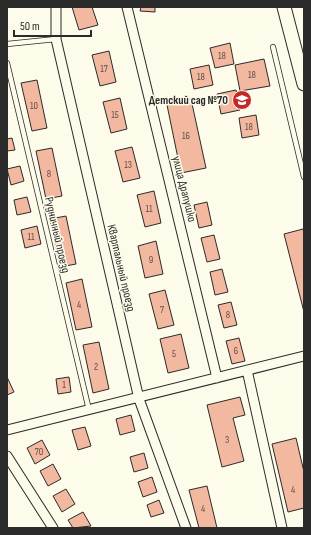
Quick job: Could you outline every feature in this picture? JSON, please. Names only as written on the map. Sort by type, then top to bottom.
[{"type":"street","name":"Квартальный проезд","points":[[56,7],[56,39],[139,399],[186,528]]},
{"type":"street","name":"улица Драпушко","points":[[127,7],[217,378]]},
{"type":"street","points":[[284,7],[304,84]]},
{"type":"street","points":[[7,430],[139,399],[304,356]]},
{"type":"street","points":[[247,370],[282,528]]},
{"type":"street","points":[[7,456],[53,528]]},
{"type":"lane","points":[[7,44],[56,39]]},
{"type":"lane","points":[[273,47],[304,177]]},
{"type":"lane","name":"Рудничный проезд","points":[[7,63],[89,411]]},
{"type":"building","points":[[72,7],[92,7],[98,25],[79,30]]},
{"type":"building","points":[[141,7],[155,7],[155,12],[140,11]]},
{"type":"building","points":[[230,43],[234,64],[215,68],[210,48]]},
{"type":"building","points":[[109,51],[116,82],[100,86],[92,55]]},
{"type":"building","points":[[264,59],[270,86],[240,91],[235,65]]},
{"type":"building","points":[[209,65],[213,85],[194,89],[190,69]]},
{"type":"building","points":[[37,80],[47,128],[32,131],[21,83]]},
{"type":"building","points":[[236,90],[240,110],[221,114],[217,94]]},
{"type":"building","points":[[120,98],[127,129],[111,133],[103,102]]},
{"type":"building","points":[[191,99],[206,168],[181,173],[167,105]]},
{"type":"building","points":[[256,115],[259,135],[242,138],[239,118]]},
{"type":"building","points":[[12,138],[15,150],[7,151],[7,139]]},
{"type":"building","points":[[132,147],[140,178],[123,182],[115,151]]},
{"type":"building","points":[[52,148],[62,196],[46,199],[36,151]]},
{"type":"building","points":[[20,166],[24,181],[11,185],[7,169]]},
{"type":"building","points":[[154,191],[161,223],[145,227],[137,195]]},
{"type":"building","points":[[27,197],[31,212],[17,215],[14,200]]},
{"type":"building","points":[[207,202],[212,225],[199,228],[194,205]]},
{"type":"building","points":[[66,216],[76,264],[60,267],[50,219]]},
{"type":"building","points":[[37,226],[41,244],[25,248],[21,230]]},
{"type":"building","points":[[303,229],[304,233],[304,312],[284,234]]},
{"type":"building","points":[[214,235],[220,259],[207,262],[201,238]]},
{"type":"building","points":[[156,241],[163,274],[145,278],[138,246]]},
{"type":"building","points":[[222,269],[228,292],[215,295],[210,272]]},
{"type":"building","points":[[82,279],[92,327],[76,330],[66,283]]},
{"type":"building","points":[[165,290],[174,325],[158,329],[149,294]]},
{"type":"building","points":[[231,302],[237,325],[224,328],[218,305]]},
{"type":"building","points":[[181,334],[189,368],[168,373],[160,339]]},
{"type":"building","points":[[239,338],[245,361],[232,364],[226,341]]},
{"type":"building","points":[[99,342],[109,389],[93,393],[83,345]]},
{"type":"building","points":[[7,377],[14,392],[7,395]]},
{"type":"building","points":[[69,377],[71,392],[58,394],[56,379]]},
{"type":"building","points":[[240,397],[245,415],[233,418],[244,461],[222,467],[207,405]]},
{"type":"building","points":[[131,415],[135,431],[120,435],[116,419]]},
{"type":"building","points":[[85,427],[91,446],[78,450],[72,430]]},
{"type":"building","points":[[296,438],[304,472],[304,508],[288,512],[272,444]]},
{"type":"building","points":[[42,440],[50,455],[35,464],[27,448]]},
{"type":"building","points":[[144,453],[148,468],[134,472],[130,457]]},
{"type":"building","points":[[53,464],[61,479],[48,486],[40,471]]},
{"type":"building","points":[[152,477],[157,492],[143,497],[138,482]]},
{"type":"building","points":[[207,486],[217,528],[199,528],[189,490]]},
{"type":"building","points":[[66,489],[75,504],[62,512],[53,496]]},
{"type":"building","points":[[159,500],[164,513],[151,517],[147,505]]},
{"type":"building","points":[[83,512],[91,526],[73,528],[68,520]]},
{"type":"place","name":"Детский сад №70","points":[[242,100]]}]
